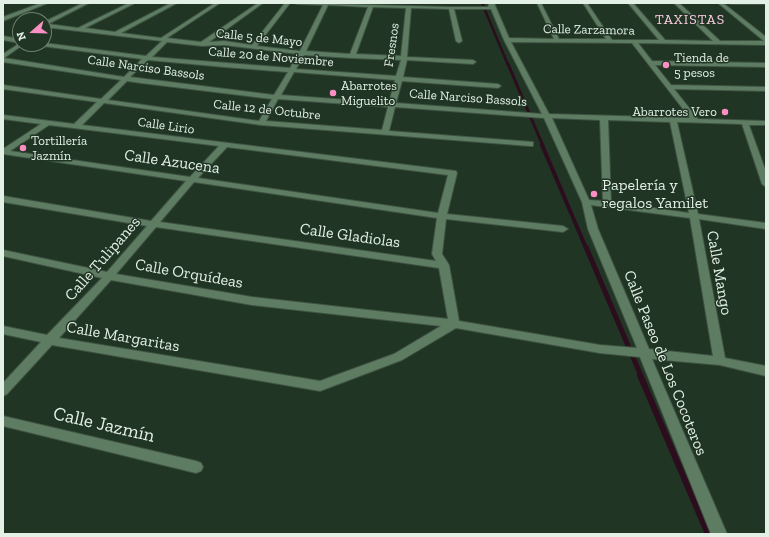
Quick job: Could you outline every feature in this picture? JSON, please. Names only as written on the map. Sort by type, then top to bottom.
[{"type":"street","points":[[4,19],[46,3]]},
{"type":"street","points":[[52,22],[87,3]]},
{"type":"street","points":[[79,29],[133,3]]},
{"type":"street","points":[[116,34],[174,3]]},
{"type":"street","points":[[76,126],[166,40],[164,38],[168,34],[218,3]]},
{"type":"street","points":[[202,44],[261,3]]},
{"type":"street","points":[[253,47],[288,3]]},
{"type":"street","points":[[297,3],[451,8],[471,5],[480,8],[495,3]]},
{"type":"street","points":[[539,3],[556,40]]},
{"type":"street","points":[[585,3],[610,41]]},
{"type":"street","points":[[630,3],[664,42]]},
{"type":"street","points":[[676,3],[718,42]]},
{"type":"street","points":[[720,3],[766,42]]},
{"type":"street","points":[[731,3],[766,3]]},
{"type":"street","points":[[262,122],[302,54],[326,5]]},
{"type":"street","points":[[352,56],[371,5]]},
{"type":"street","points":[[491,5],[542,116],[586,202],[766,226]]},
{"type":"street","name":"Fresnos","points":[[386,133],[404,59],[409,7]]},
{"type":"street","points":[[451,8],[460,41]]},
{"type":"street","name":"Calle 5 de Mayo","points":[[52,27],[202,44],[224,44],[253,47],[302,54],[473,62]]},
{"type":"street","name":"Calle Zarzamora","points":[[507,40],[766,42]]},
{"type":"street","points":[[634,42],[696,121]]},
{"type":"street","name":"Calle 20 de Noviembre","points":[[52,45],[146,58],[292,72],[498,86]]},
{"type":"street","points":[[3,58],[12,51]]},
{"type":"street","name":"Calle Narciso Bassols","points":[[3,58],[126,79],[276,97],[542,116],[766,123]]},
{"type":"street","points":[[650,63],[766,65]]},
{"type":"street","name":"Calle 12 de Octubre","points":[[3,87],[101,102],[262,122],[530,144]]},
{"type":"street","points":[[669,87],[766,89]]},
{"type":"street","name":"Calle Lirio","points":[[3,117],[453,174],[442,216]]},
{"type":"street","points":[[604,119],[606,204]]},
{"type":"street","name":"Calle Mango","points":[[673,120],[694,216],[720,361]]},
{"type":"street","points":[[744,122],[766,184]]},
{"type":"street","points":[[3,152],[47,123]]},
{"type":"street","name":"Calle Tulipanes","points":[[3,390],[109,276],[191,180],[224,146]]},
{"type":"street","name":"Calle Azucena","points":[[3,152],[442,216],[562,229]]},
{"type":"street","name":"Calle Gladiolas","points":[[3,199],[153,224],[444,266]]},
{"type":"street","name":"Calle Paseo de Los Cocoteros","points":[[586,202],[593,229],[719,534]]},
{"type":"street","points":[[442,216],[437,254],[444,266],[454,324],[623,352],[720,361],[766,370]]},
{"type":"street","name":"Calle Orquídeas","points":[[3,253],[109,276],[252,301],[454,324]]},
{"type":"street","name":"Calle Margaritas","points":[[3,330],[49,340],[320,386],[398,357],[454,324]]},
{"type":"street","name":"Calle Jazmín","points":[[3,421],[196,466]]},
{"type":"waterway","points":[[482,3],[508,65]]},
{"type":"waterway","points":[[508,64],[543,146]]},
{"type":"waterway","points":[[542,145],[586,248]]},
{"type":"waterway","points":[[586,247],[641,376]]},
{"type":"waterway","points":[[640,375],[708,534]]},
{"type":"place","name":"Tienda de 5 pesos","points":[[666,65]]},
{"type":"place","name":"Abarrotes Miguelito","points":[[333,93]]},
{"type":"place","name":"Abarrotes Vero","points":[[725,112]]},
{"type":"place","name":"Tortillería Jazmín","points":[[23,148]]},
{"type":"place","name":"Papelería y regalos Yamilet","points":[[594,194]]},
{"type":"district","name":"TAXISTAS","points":[[690,20]]}]
